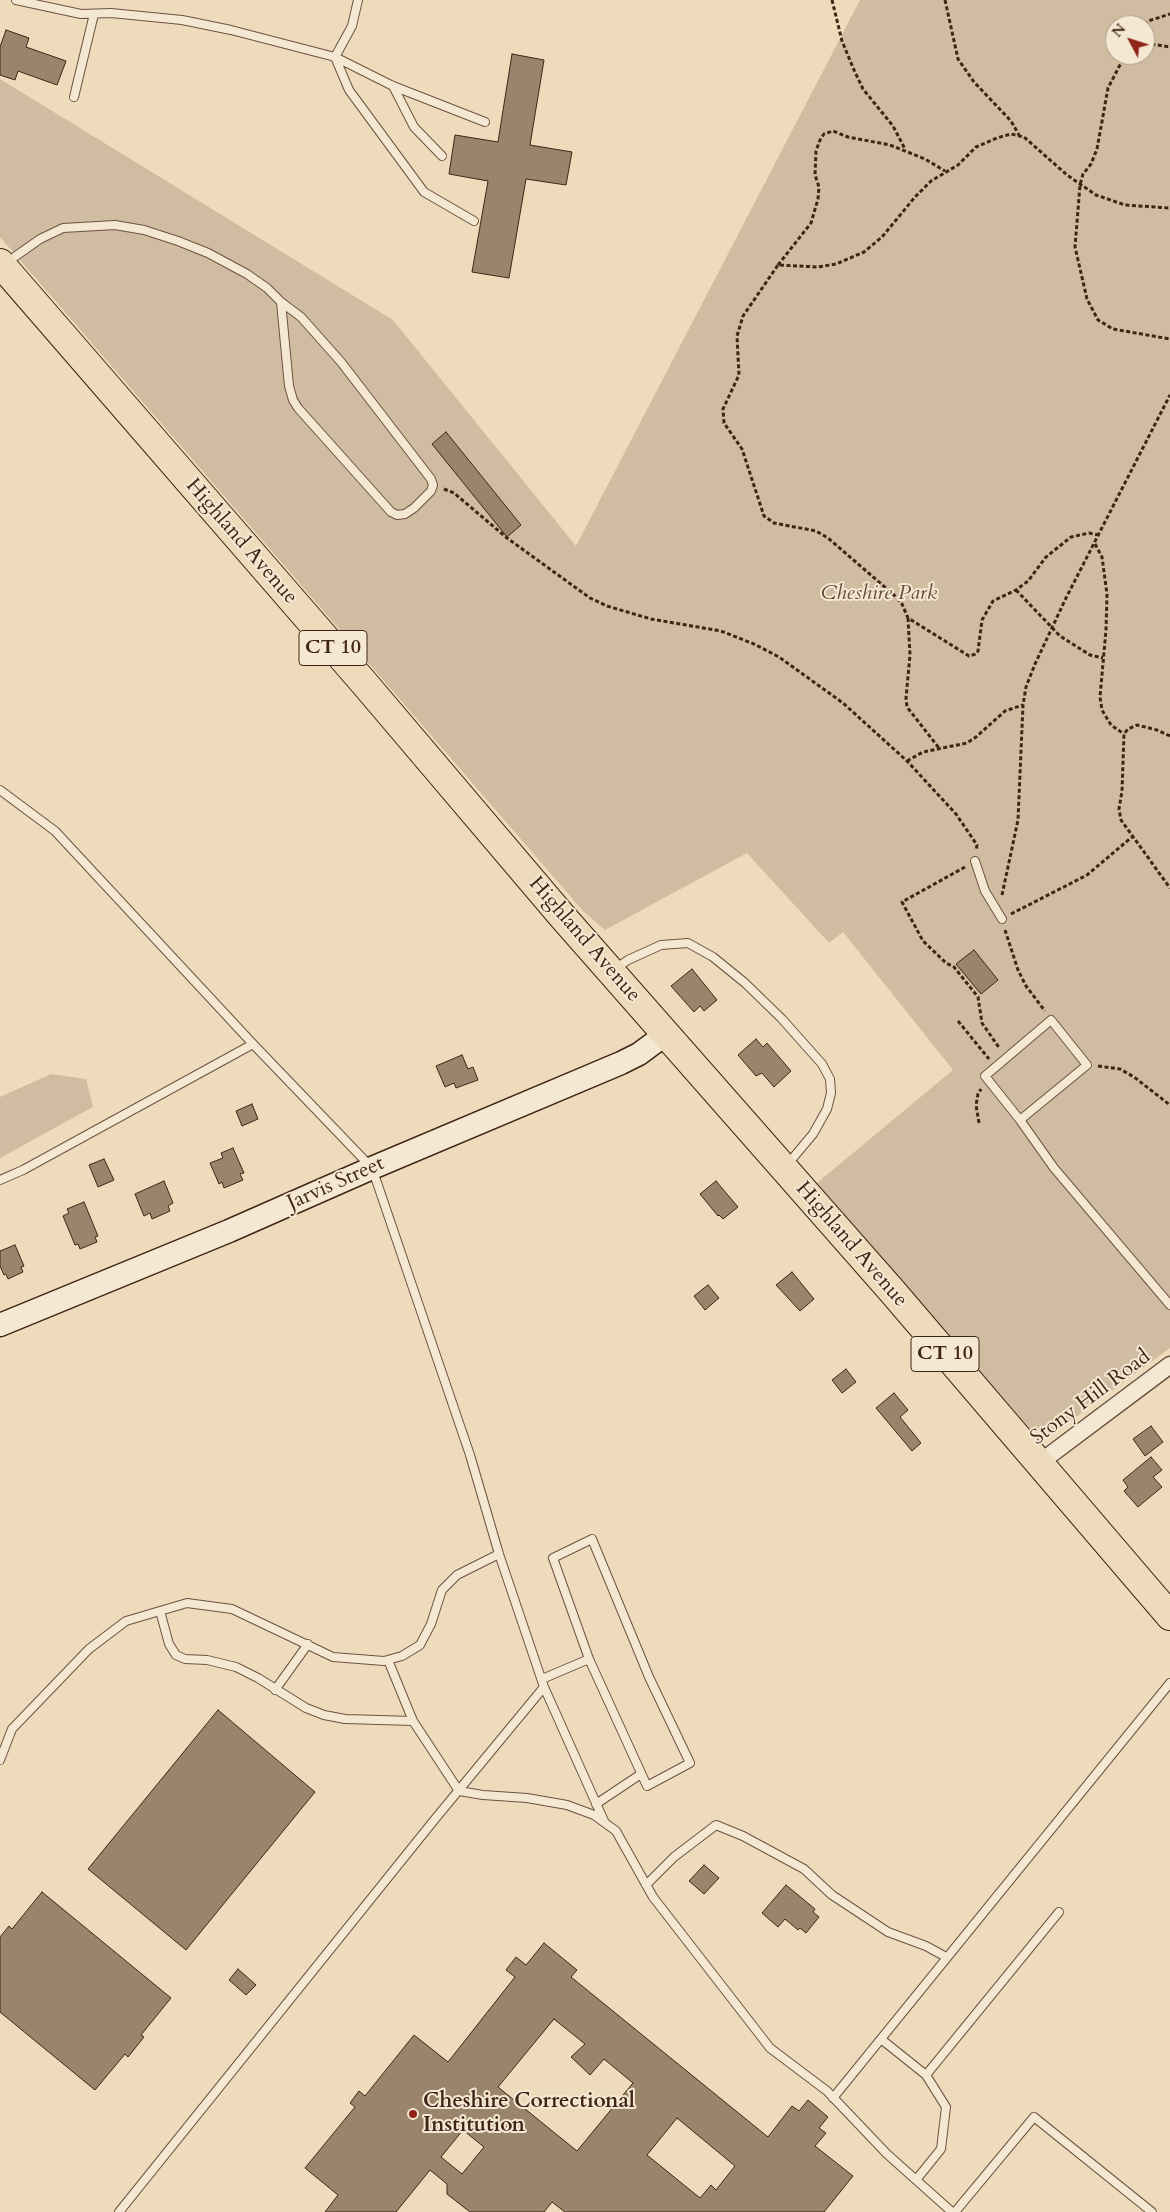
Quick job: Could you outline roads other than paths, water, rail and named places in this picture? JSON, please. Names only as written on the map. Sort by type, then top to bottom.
[{"type":"highway","name":"Highland Avenue","points":[[1,264],[611,972],[784,1168],[1170,1616]]},
{"type":"street","name":"Jarvis Street","points":[[0,1325],[229,1231],[372,1168],[621,1063],[639,1054],[666,1034]]},
{"type":"street","name":"Stony Hill Road","points":[[1038,1464],[1170,1365]]},
{"type":"lane","points":[[16,0],[81,14],[111,13],[182,20],[231,30],[335,57],[393,86],[485,122]]},
{"type":"lane","points":[[335,57],[352,26],[358,0]]},
{"type":"lane","points":[[74,97],[94,14]]},
{"type":"lane","points":[[335,57],[350,90],[424,192],[474,221]]},
{"type":"lane","points":[[393,86],[414,127],[442,156]]},
{"type":"lane","points":[[1,264],[40,239],[63,228],[115,225],[144,230],[208,253],[247,274],[267,288],[281,302],[301,317],[341,362],[431,479],[433,486],[422,501],[405,514],[397,515],[391,512],[298,408],[293,400],[289,386],[281,302]]},
{"type":"lane","points":[[0,790],[55,831],[253,1044],[372,1168],[470,1455],[499,1554],[544,1687],[604,1823]]},
{"type":"lane","points":[[975,861],[988,898],[1002,919]]},
{"type":"lane","points":[[611,972],[628,960],[661,944],[688,943],[713,957],[745,983],[782,1018],[822,1064],[830,1078],[831,1093],[827,1109],[813,1134],[784,1168]]},
{"type":"lane","points":[[1020,1120],[1087,1065],[1051,1020],[985,1076],[1020,1120],[1054,1168],[1170,1305]]},
{"type":"lane","points":[[0,1180],[23,1170],[253,1044]]},
{"type":"lane","points":[[592,1540],[648,1677],[690,1763],[647,1786],[589,1660],[553,1558],[592,1540]]},
{"type":"lane","points":[[0,1760],[12,1729],[89,1649],[126,1621],[187,1603],[232,1609],[333,1657],[388,1660],[402,1656],[420,1645],[431,1624],[442,1590],[457,1574],[499,1554]]},
{"type":"lane","points":[[160,1611],[169,1644],[176,1655],[185,1659],[207,1660],[236,1667],[258,1678],[306,1708],[324,1715],[346,1719],[413,1721]]},
{"type":"lane","points":[[275,1690],[308,1644]]},
{"type":"lane","points":[[388,1660],[413,1721],[459,1791],[483,1795],[527,1798],[567,1805],[594,1815],[616,1831],[653,1897],[770,2048],[834,2098],[887,2154],[954,2212],[1034,2117],[1152,2212]]},
{"type":"lane","points":[[542,1679],[589,1660]]},
{"type":"lane","points":[[834,2098],[946,1957],[1170,1683]]},
{"type":"lane","points":[[119,2212],[544,1687]]},
{"type":"lane","points":[[596,1804],[641,1774]]},
{"type":"lane","points":[[646,1885],[674,1858],[716,1825],[743,1836],[804,1869],[832,1895],[888,1932],[926,1946],[946,1957]]},
{"type":"lane","points":[[926,2075],[1059,1912]]},
{"type":"lane","points":[[880,2039],[926,2075],[946,2108],[941,2149],[916,2180]]},
{"type":"place","name":"Cheshire Correctional Institution","points":[[413,2114]]},
{"type":"park label","name":"Cheshire Park","points":[[879,594]]}]
